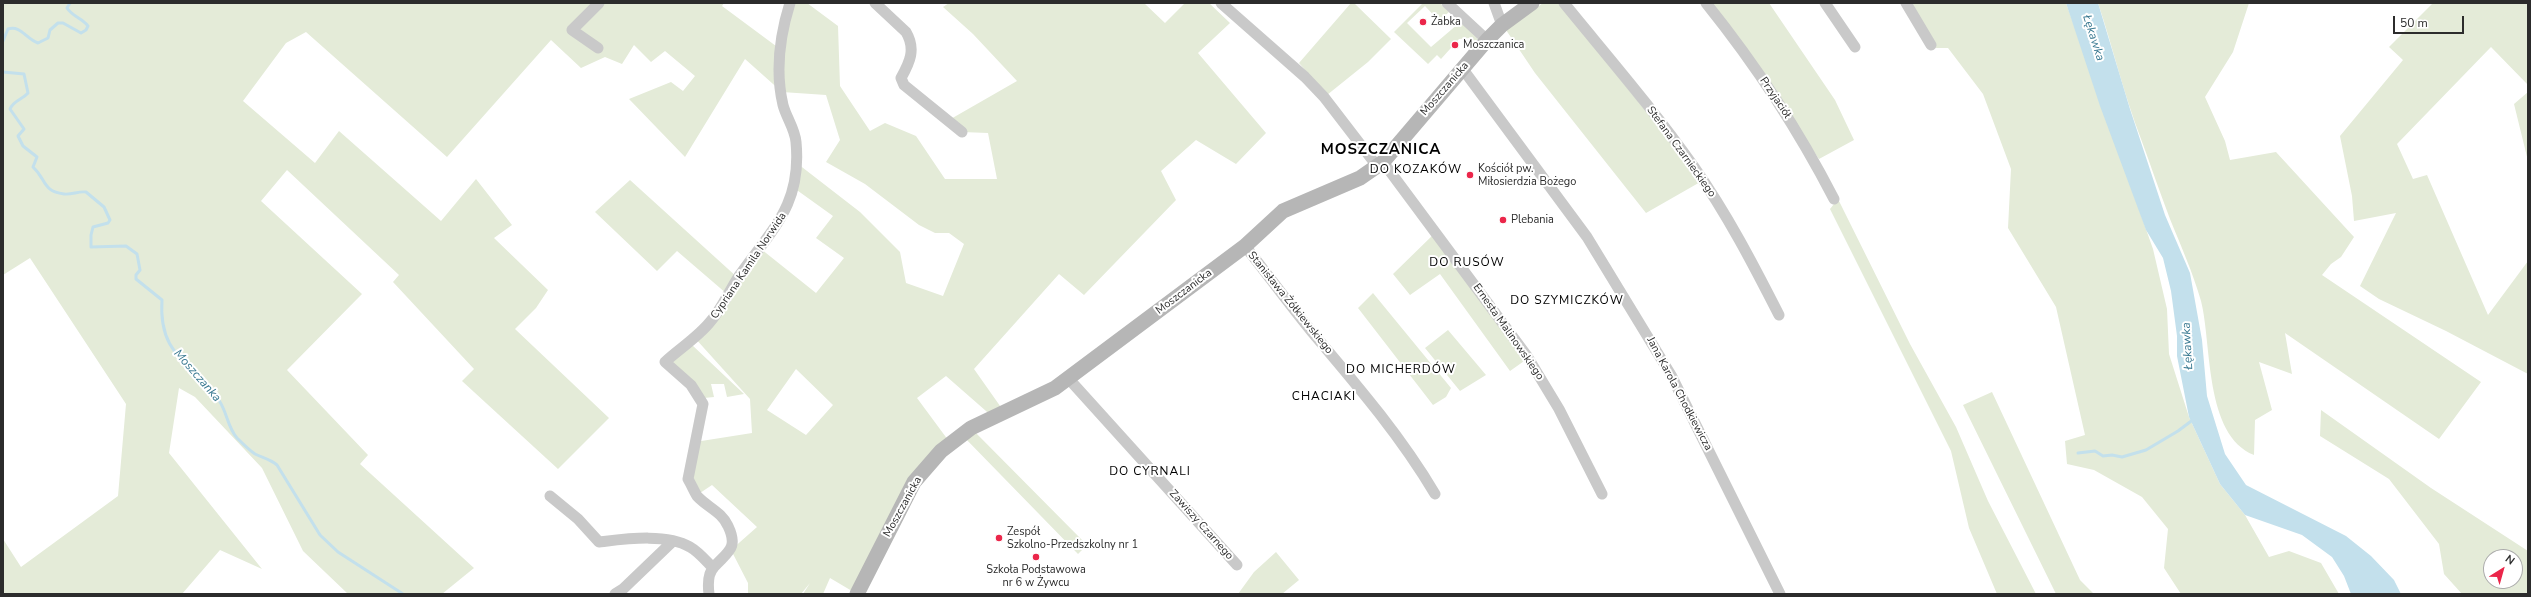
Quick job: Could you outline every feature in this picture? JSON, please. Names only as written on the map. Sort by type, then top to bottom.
[{"type":"street","points":[[598,48],[572,30],[599,3]]},
{"type":"street","name":"Cypriana Kamila Norwida","points":[[713,568],[727,556],[733,537],[728,524],[718,512],[697,495],[688,479],[703,404],[699,394],[691,385],[665,362],[711,322],[727,294],[788,208],[798,164],[796,139],[783,104],[780,70],[781,32],[790,3]]},
{"type":"street","points":[[875,3],[906,32],[910,38],[912,52],[901,78],[904,85],[962,132]]},
{"type":"street","name":"Ernesta Malinowskiego","points":[[1221,3],[1305,77],[1324,97],[1380,164],[1527,356],[1566,423],[1602,494]]},
{"type":"street","points":[[1447,3],[1487,40]]},
{"type":"street","points":[[1494,3],[1502,25]]},
{"type":"street","name":"Moszczanicka","points":[[857,594],[914,482],[941,451],[971,428],[1055,388],[1245,246],[1283,211],[1360,178],[1380,164],[1487,40],[1502,25],[1532,3]]},
{"type":"street","name":"Stefana Czarnieckiego","points":[[1564,3],[1642,98],[1695,168],[1754,262],[1779,315]]},
{"type":"street","name":"Przyjaciół","points":[[1706,3],[1782,107],[1809,151],[1834,199]]},
{"type":"street","points":[[1825,3],[1855,47]]},
{"type":"street","points":[[1906,3],[1931,45]]},
{"type":"street","name":"Jana Karola Chodkiewicza","points":[[1462,68],[1587,237],[1652,344],[1674,382],[1780,594]]},
{"type":"street","name":"Stanisława Żółkiewskiego","points":[[1245,246],[1312,332],[1356,383],[1418,465],[1435,494]]},
{"type":"street","name":"Zawiszy Czarnego","points":[[1068,378],[1237,565]]},
{"type":"street","points":[[550,496],[578,519],[599,542],[642,538],[689,546],[713,568],[708,585],[709,594]]},
{"type":"street","points":[[615,594],[623,589],[672,542]]},
{"type":"green space","points":[[3,3],[724,3],[722,6],[780,49],[790,3],[807,3],[838,26],[840,86],[870,131],[885,123],[916,136],[945,179],[997,179],[988,133],[962,132],[949,120],[1017,81],[973,34],[943,7],[949,3],[1144,3],[1165,23],[1185,3],[1209,3],[1230,23],[1198,53],[1266,133],[1236,164],[1196,140],[1161,171],[1176,200],[1084,295],[1059,274],[974,369],[1005,413],[994,418],[946,376],[917,398],[951,444],[914,482],[857,594],[830,578],[823,594],[803,594],[810,583],[801,594],[748,594],[748,583],[731,550],[757,527],[712,485],[697,495],[688,479],[695,442],[752,433],[750,399],[694,337],[727,294],[677,251],[657,271],[595,212],[630,180],[738,278],[761,249],[816,293],[844,258],[816,238],[833,216],[794,188],[798,164],[860,212],[900,252],[906,283],[943,296],[964,244],[949,233],[935,233],[919,225],[865,184],[826,162],[840,140],[826,95],[782,92],[745,59],[685,157],[629,99],[671,82],[683,91],[695,76],[665,51],[651,62],[634,45],[622,64],[605,57],[581,68],[551,40],[447,157],[306,32],[286,43],[243,101],[315,163],[339,131],[441,221],[476,179],[512,225],[494,238],[548,290],[536,308],[515,329],[609,418],[558,469],[462,381],[474,369],[393,282],[399,275],[287,170],[261,201],[362,294],[287,370],[368,455],[360,464],[474,568],[442,594],[348,594],[303,551],[262,468],[195,397],[179,388],[169,453],[262,569],[220,550],[182,594],[3,594],[3,539],[21,567],[118,496],[126,404],[30,258],[3,275]],"holes":[[[796,369],[833,405],[806,435],[767,410]]]},
{"type":"green space","points":[[1351,3],[1354,3],[1391,39],[1368,62],[1327,95],[1299,63]]},
{"type":"green space","points":[[1423,3],[1440,3],[1449,12],[1439,21],[1425,6],[1407,23],[1431,47],[1458,24],[1468,27],[1479,41],[1477,43],[1470,38],[1459,39],[1441,59],[1437,55],[1428,64],[1394,32]]},
{"type":"green space","points":[[1543,3],[1559,3],[1702,181],[1646,213],[1535,73],[1506,30]]},
{"type":"green space","points":[[1709,3],[1769,3],[1835,100],[1854,140],[1819,159]]},
{"type":"green space","points":[[1908,3],[2066,3],[2153,249],[2167,309],[2169,354],[2189,417],[2220,484],[2245,515],[2269,557],[2289,551],[2321,563],[2339,594],[2181,594],[2164,568],[2168,529],[2142,497],[2094,470],[2067,464],[2065,441],[2085,435],[2056,307],[2008,228],[2011,169],[1983,94],[1948,48],[1934,48]]},
{"type":"green space","points":[[2098,3],[2249,3],[2233,52],[2205,97],[2225,141],[2230,160],[2276,152],[2354,237],[2341,257],[2331,264],[2322,275],[2481,382],[2439,439],[2285,333],[2292,374],[2259,362],[2272,410],[2255,420],[2254,455],[2238,444],[2226,429],[2218,409],[2213,387],[2204,319],[2198,291],[2166,209],[2135,122]]},
{"type":"green space","points":[[2433,3],[2528,3],[2528,85],[2491,47],[2397,144],[2413,179],[2427,175],[2488,315],[2528,261],[2528,374],[2446,331],[2379,299],[2360,286],[2396,213],[2354,221],[2352,196],[2340,136],[2403,60],[2389,47]]},
{"type":"green space","points":[[2528,92],[2528,161],[2514,104]]},
{"type":"green space","points":[[1838,199],[1910,344],[1956,427],[1988,501],[2036,594],[1997,594],[1969,528],[1951,451],[1830,209]]},
{"type":"green space","points":[[1436,232],[1527,359],[1510,371],[1440,274],[1410,295],[1393,274]]},
{"type":"green space","points":[[1373,293],[1451,388],[1446,397],[1433,405],[1358,308]]},
{"type":"green space","points":[[1448,330],[1486,375],[1460,391],[1425,348]]},
{"type":"green space","points":[[691,344],[744,394],[727,397],[724,384],[711,384],[714,397],[704,398],[671,363]]},
{"type":"green space","points":[[1992,392],[2080,580],[2094,594],[2056,594],[1963,405]]},
{"type":"green space","points":[[2321,410],[2431,488],[2528,551],[2528,594],[2462,594],[2444,574],[2439,544],[2389,479],[2320,436]]},
{"type":"green space","points":[[971,428],[1087,545],[1078,554],[962,435]]},
{"type":"green space","points":[[1276,552],[1299,580],[1282,594],[1238,594],[1254,572]]},
{"type":"water","name":"Łękawka","points":[[2066,3],[2098,3],[2130,109],[2165,215],[2190,273],[2202,340],[2207,396],[2225,454],[2246,485],[2346,536],[2371,556],[2394,580],[2401,594],[2351,594],[2344,576],[2332,557],[2302,535],[2245,515],[2220,484],[2189,417],[2177,356],[2177,336],[2171,291],[2163,258],[2146,230],[2100,106]]},
{"type":"waterway","name":"Moszczanka","points":[[3,41],[8,29],[13,28],[38,43],[48,38],[50,30],[58,23],[63,23],[81,33],[86,30],[88,26],[67,8],[70,3]]},
{"type":"waterway","name":"Moszczanka","points":[[3,72],[24,74],[28,93],[10,109],[24,129],[18,136],[23,146],[37,157],[33,167],[48,188],[57,193],[64,194],[86,192],[104,207],[110,220],[108,223],[93,227],[91,247],[126,246],[137,254],[140,270],[136,275],[136,279],[162,300],[162,319],[166,335],[172,347],[180,358],[210,389],[220,402],[237,438],[255,454],[277,465],[320,535],[338,552],[403,594]]},
{"type":"waterway","points":[[2078,453],[2095,451],[2103,456],[2112,455],[2122,457],[2146,450],[2178,431],[2194,419]]},
{"type":"place","name":"Żabka","points":[[1423,22]]},
{"type":"place","name":"Moszczanica","points":[[1455,45]]},
{"type":"place","name":"Kościół pw. Miłosierdzia Bożego","points":[[1470,175]]},
{"type":"place","name":"Plebania","points":[[1503,220]]},
{"type":"place","name":"Zespół Szkolno-Przedszkolny nr 1","points":[[999,538]]},
{"type":"place","name":"Szkoła Podstawowa nr 6 w Żywcu","points":[[1036,557]]},
{"type":"district","name":"MOSZCZANICA","points":[[1381,150]]},
{"type":"district","name":"DO KOZAKÓW","points":[[1416,170]]},
{"type":"district","name":"DO RUSÓW","points":[[1467,263]]},
{"type":"district","name":"DO SZYMICZKÓW","points":[[1567,301]]},
{"type":"district","name":"DO MICHERDÓW","points":[[1401,370]]},
{"type":"district","name":"CHACIAKI","points":[[1324,397]]},
{"type":"district","name":"DO CYRNALI","points":[[1150,472]]}]
